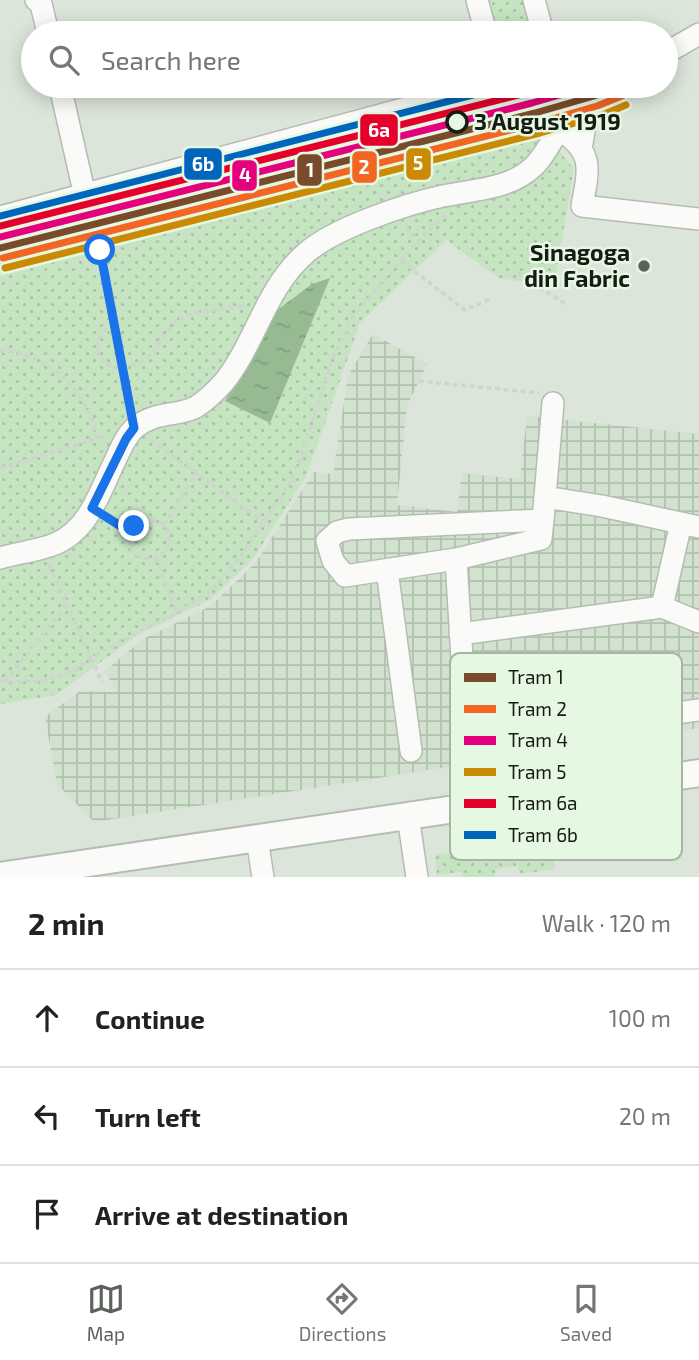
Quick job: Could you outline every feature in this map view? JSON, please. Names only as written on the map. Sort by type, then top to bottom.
[{"type":"main road","points":[[0,876],[450,810]]},
{"type":"street","points":[[477,0],[483,21]]},
{"type":"street","points":[[534,0],[540,21]]},
{"type":"street","points":[[44,1],[46,21]]},
{"type":"street","points":[[678,46],[699,34]]},
{"type":"street","points":[[63,98],[85,195]]},
{"type":"street","points":[[0,217],[458,98]]},
{"type":"street","points":[[516,98],[582,140]]},
{"type":"street","points":[[0,558],[57,543],[79,527],[92,508],[134,428],[152,416],[195,407],[222,383],[239,360],[268,302],[285,275],[307,251],[365,221],[421,201],[491,188],[533,167],[560,98]]},
{"type":"street","points":[[564,98],[582,140],[587,168],[582,206],[699,219]]},
{"type":"street","points":[[582,140],[590,105],[595,98]]},
{"type":"street","points":[[0,251],[333,167],[363,168],[508,130],[550,122]]},
{"type":"street","points":[[543,520],[349,529],[337,532],[327,541],[332,561],[345,576],[456,559],[541,539],[543,520],[545,497],[546,398]]},
{"type":"street","points":[[545,497],[690,525],[662,607]]},
{"type":"street","points":[[456,559],[461,653]]},
{"type":"street","points":[[387,570],[411,751]]},
{"type":"street","points":[[460,634],[662,607],[699,622]]},
{"type":"street","points":[[408,816],[417,877]]},
{"type":"street","points":[[257,839],[263,877]]},
{"type":"path","points":[[2,682],[41,682],[76,670],[91,657],[176,613],[211,591],[242,555],[291,481],[332,359],[352,318],[418,241],[454,210]]},
{"type":"path","points":[[97,237],[134,428],[265,523]]},
{"type":"path","points":[[401,261],[465,310],[490,299]]},
{"type":"path","points":[[518,273],[567,305]]},
{"type":"path","points":[[114,323],[99,335],[96,345],[104,362],[122,368],[142,363],[160,346],[169,328],[185,316],[268,302]]},
{"type":"path","points":[[0,351],[32,356],[58,371],[89,409],[97,439]]},
{"type":"path","points":[[419,381],[546,398]]},
{"type":"path","points":[[0,468],[134,428]]},
{"type":"path","points":[[164,525],[197,473]]},
{"type":"path","points":[[92,508],[130,532]]},
{"type":"path","points":[[152,519],[164,525],[169,544],[162,555],[149,560],[137,555],[130,545],[130,532],[134,526],[152,519]]},
{"type":"path","points":[[41,547],[103,682]]},
{"type":"path","points":[[156,558],[176,613]]},
{"type":"path","points":[[2,682],[66,604]]},
{"type":"shaded area","points":[[489,0],[523,0],[529,21],[495,21]]},
{"type":"shaded area","points":[[540,137],[551,141],[574,169],[554,287],[499,278],[446,240],[360,323],[306,477],[252,560],[210,600],[139,634],[56,695],[0,704],[0,276]]},
{"type":"shaded area","points":[[373,334],[427,364],[407,406],[397,505],[457,512],[462,473],[520,479],[527,416],[699,434],[699,728],[682,731],[682,653],[450,653],[450,767],[94,822],[57,784],[45,717],[80,691],[116,692],[105,671],[143,639],[211,606],[257,561],[314,472],[333,474],[348,376]]},
{"type":"shaded area","points":[[450,853],[450,860],[554,860],[555,869],[519,874],[518,866],[495,869],[496,877],[463,877],[462,872],[437,875],[435,855]]},
{"type":"water","points":[[330,278],[270,423],[225,401],[276,311],[312,284]]},
{"type":"tram line","name":"6b","points":[[0,216],[461,98]]},
{"type":"tram line","name":"6a","points":[[0,226],[507,98]]},
{"type":"tram line","name":"4","points":[[0,237],[549,98]]},
{"type":"tram line","name":"1","points":[[0,248],[587,98]]},
{"type":"tram line","name":"2","points":[[3,258],[538,123],[617,98]]},
{"type":"tram line","name":"5","points":[[5,268],[540,133],[600,116],[626,105]]},
{"type":"place","name":"3 August 1919","points":[[457,122]]},
{"type":"place","name":"Sinagoga din Fabric","points":[[644,266]]},
{"type":"route","points":[[100,250],[134,428],[92,508],[130,532],[134,526]]}]
